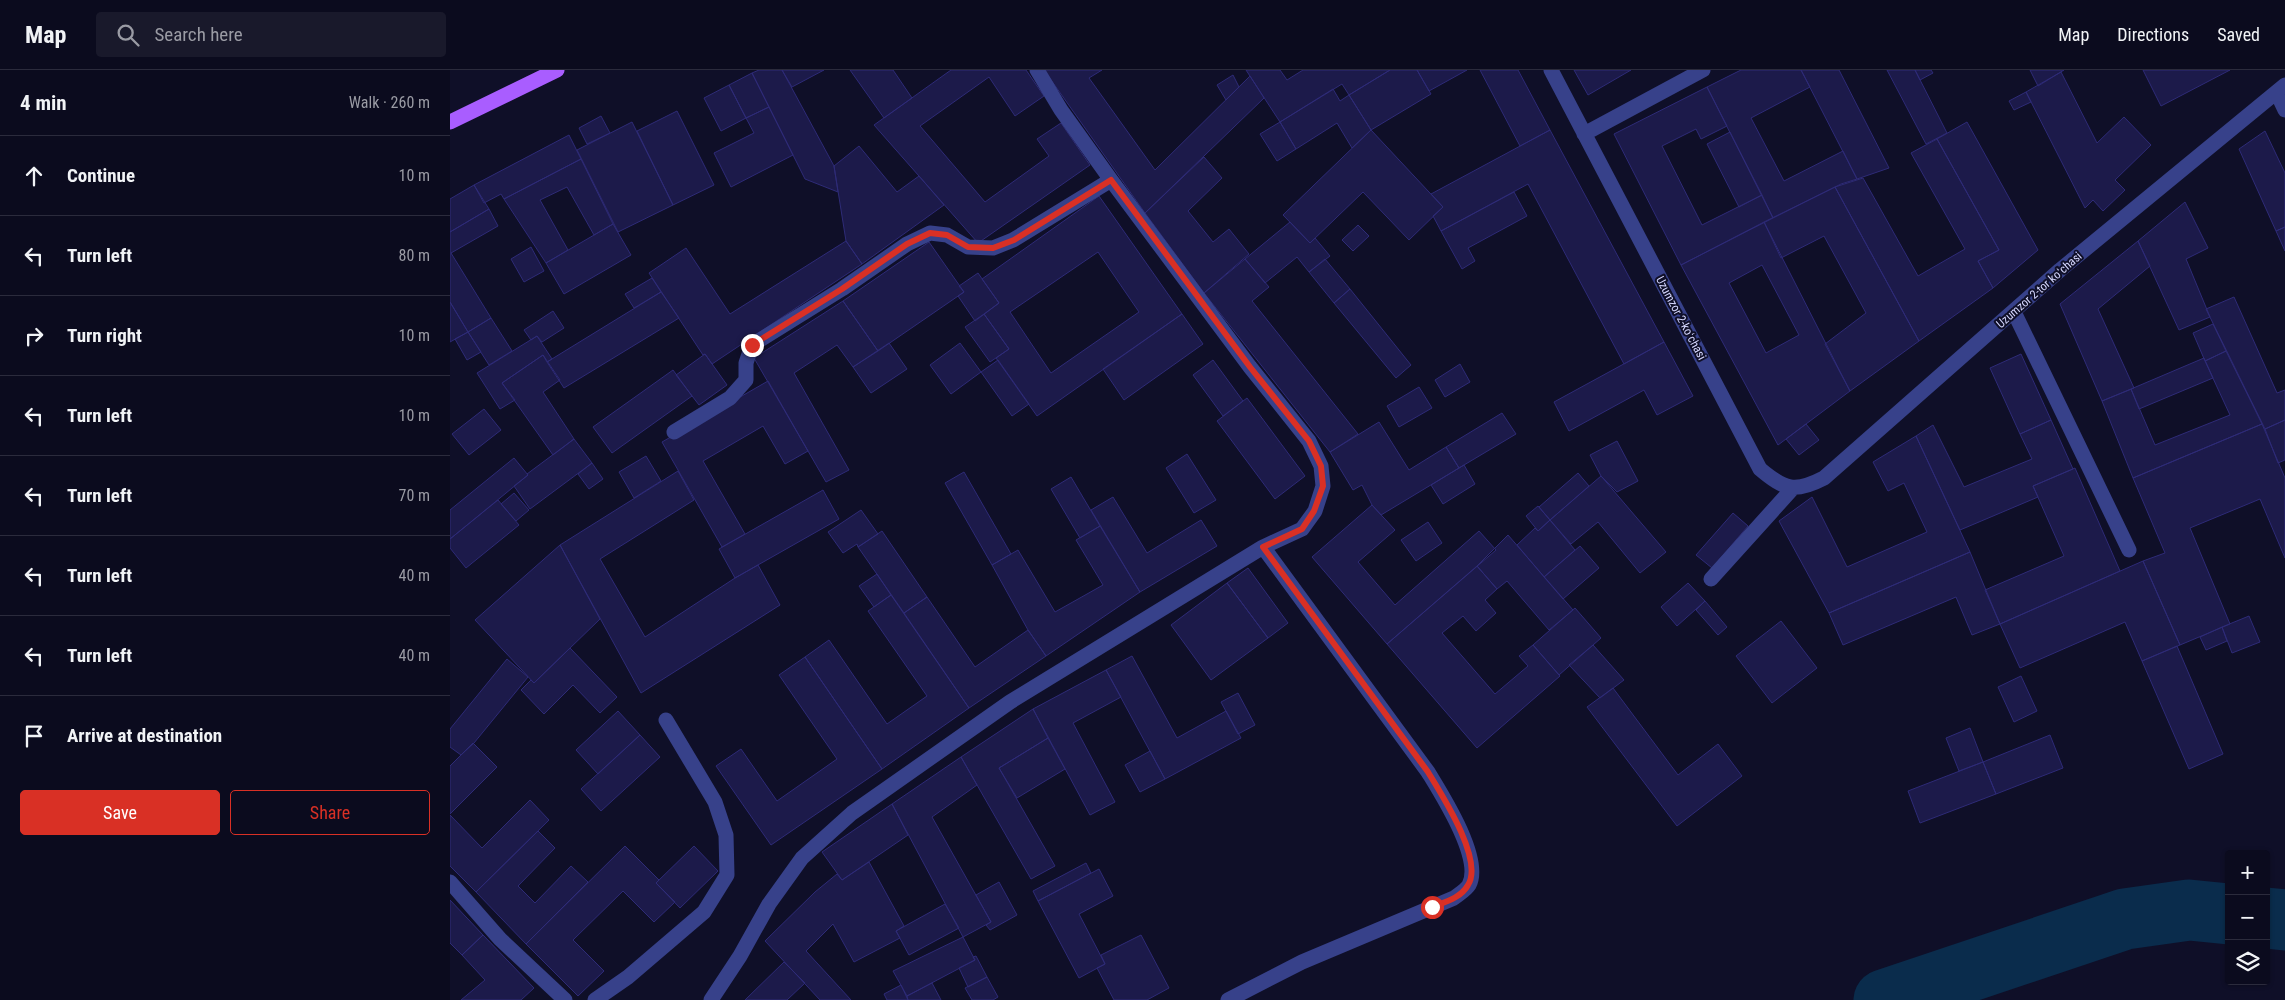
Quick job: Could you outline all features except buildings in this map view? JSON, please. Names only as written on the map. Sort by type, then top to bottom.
[{"type":"main road","points":[[450,122],[557,70]]},
{"type":"street","points":[[711,1000],[740,956],[769,904],[802,858],[852,813],[1010,702],[1263,547],[1302,529],[1314,511],[1323,486],[1321,466],[1309,441],[1250,367],[1111,180],[1061,110],[1037,70]]},
{"type":"street","name":"Uzumzor 2-koʻchasi","points":[[1551,70],[1760,470],[1776,482],[1793,488]]},
{"type":"street","points":[[1584,134],[1703,70]]},
{"type":"street","points":[[2281,89],[2285,110]]},
{"type":"street","name":"Uzumzor 2-tor koʻchasi","points":[[1793,488],[1805,488],[1824,478],[2060,270],[2281,89]]},
{"type":"street","points":[[674,432],[730,398],[746,380],[746,363],[752,345],[842,289],[907,244],[930,233],[947,235],[968,247],[993,248],[1014,240],[1111,180]]},
{"type":"street","points":[[2014,312],[2129,550]]},
{"type":"street","points":[[1711,579],[1793,488]]},
{"type":"street","points":[[1228,1000],[1302,962],[1454,898],[1469,885],[1472,868],[1466,846],[1448,805],[1428,772],[1263,547]]},
{"type":"street","points":[[595,1000],[628,977],[704,912],[727,875],[726,835],[714,802],[666,720]]},
{"type":"street","points":[[450,882],[500,939],[565,1000]]},
{"type":"waterway","points":[[1884,1000],[2125,919],[2189,910],[2225,914]]},
{"type":"waterway","points":[[2270,918],[2285,920]]},
{"type":"route","points":[[752,345],[842,289],[907,244],[930,233],[947,235],[968,247],[993,248],[1014,240],[1111,180],[1250,367],[1309,441],[1321,466],[1323,486],[1314,511],[1302,529],[1263,547],[1428,772],[1448,805],[1466,846],[1472,868],[1469,885],[1462,892],[1454,898],[1432,907]]}]
